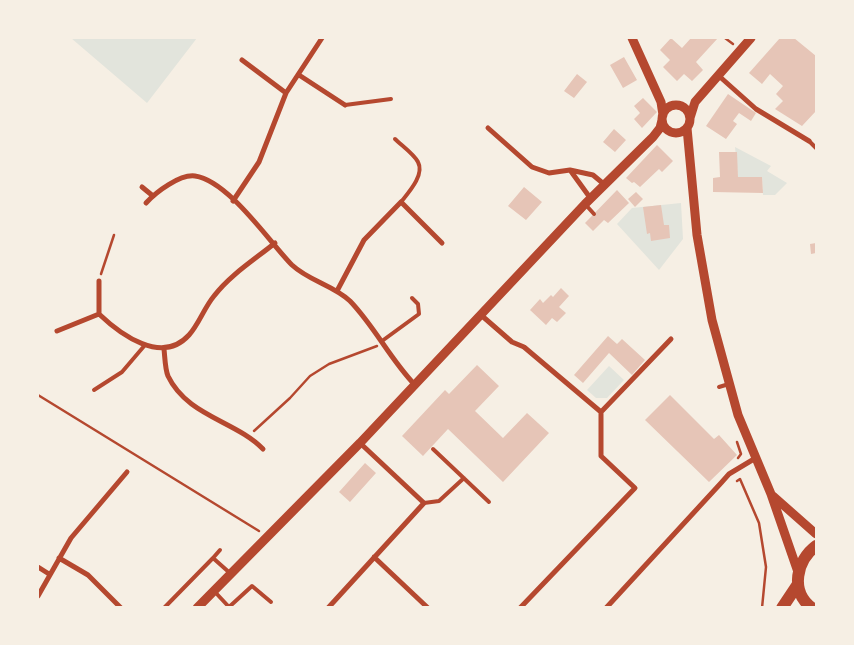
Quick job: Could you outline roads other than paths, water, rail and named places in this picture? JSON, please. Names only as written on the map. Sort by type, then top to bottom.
[{"type":"highway","points":[[782,608],[798,578],[805,557],[816,546]]},
{"type":"highway","points":[[798,578],[802,595],[812,608]]},
{"type":"street","points":[[233,201],[259,162],[286,93],[322,38]]},
{"type":"street","points":[[632,38],[661,102],[665,128],[675,133],[688,152]]},
{"type":"street","points":[[661,102],[685,108],[695,102],[751,38]]},
{"type":"street","points":[[242,60],[286,93]]},
{"type":"street","points":[[299,75],[345,105]]},
{"type":"street","points":[[719,76],[756,109],[809,141]]},
{"type":"street","points":[[695,102],[687,128],[688,152],[697,235],[711,311],[738,416],[754,459],[771,494],[798,578]]},
{"type":"street","points":[[196,608],[360,443],[605,184],[653,136],[660,128],[662,118],[667,109],[674,105]]},
{"type":"street","points":[[685,108],[690,118]]},
{"type":"street","points":[[488,128],[532,167],[550,173],[570,170],[593,175],[605,184]]},
{"type":"street","points":[[653,136],[675,133],[687,128]]},
{"type":"street","points":[[570,170],[588,202]]},
{"type":"street","points":[[146,203],[173,182],[194,176],[213,184],[253,219],[292,265],[307,276],[337,291],[367,319],[401,370],[415,385]]},
{"type":"street","points":[[142,187],[153,196]]},
{"type":"street","points":[[337,291],[364,240],[401,202],[442,243]]},
{"type":"street","points":[[99,281],[99,314],[115,329],[145,345],[164,349],[181,342],[189,335],[214,296],[236,272],[275,243]]},
{"type":"street","points":[[57,331],[99,314]]},
{"type":"street","points":[[481,315],[512,342],[524,347],[601,412]]},
{"type":"street","points":[[520,608],[635,488],[601,456],[601,412],[671,339]]},
{"type":"street","points":[[164,349],[168,376],[178,391],[198,409],[248,437],[263,450]]},
{"type":"street","points":[[328,608],[424,503],[360,443]]},
{"type":"street","points":[[606,608],[730,474],[754,459]]},
{"type":"street","points":[[38,596],[71,538],[127,472]]},
{"type":"street","points":[[771,494],[816,534]]},
{"type":"street","points":[[374,557],[428,608]]},
{"type":"street","points":[[59,558],[88,575],[121,608]]},
{"type":"street","points":[[38,566],[49,574]]},
{"type":"lane","points":[[345,105],[390,99]]},
{"type":"lane","points":[[395,139],[418,162],[419,170],[414,185],[401,202]]},
{"type":"lane","points":[[809,141],[816,148]]},
{"type":"lane","points":[[588,202],[594,214]]},
{"type":"lane","points":[[382,341],[418,314],[418,304],[412,298]]},
{"type":"lane","points":[[94,390],[122,372],[145,345]]},
{"type":"lane","points":[[719,387],[729,384]]},
{"type":"lane","points":[[433,449],[489,502]]},
{"type":"lane","points":[[424,503],[439,501],[464,478]]},
{"type":"lane","points":[[164,608],[220,550]]},
{"type":"lane","points":[[213,558],[231,574]]},
{"type":"lane","points":[[213,590],[229,607],[252,586],[271,602]]}]
